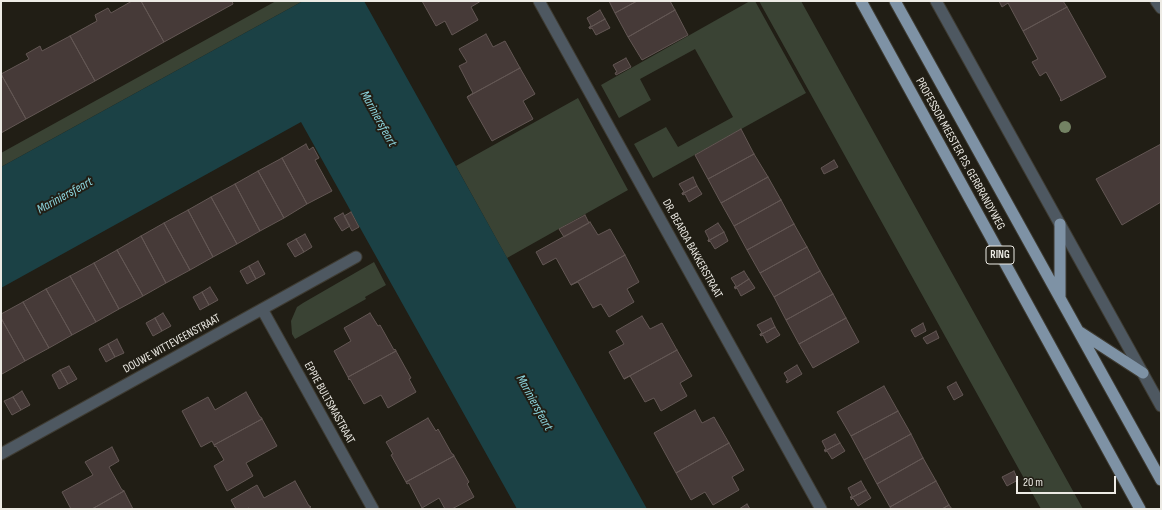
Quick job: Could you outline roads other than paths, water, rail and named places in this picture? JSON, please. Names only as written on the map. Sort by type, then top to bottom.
[{"type":"main road","name":"PROFESSOR MEESTER P.S. GERBRANDYWEG","points":[[861,1],[1140,509]]},
{"type":"main road","name":"PROFESSOR MEESTER P.S. GERBRANDYWEG","points":[[896,1],[1161,480]]},
{"type":"main road","points":[[1060,224],[1060,299]]},
{"type":"main road","points":[[1078,331],[1143,373]]},
{"type":"street","name":"DR. BEARDA BAKKERSTRAAT","points":[[539,1],[821,509]]},
{"type":"street","points":[[936,1],[1161,406]]},
{"type":"street","points":[[1156,1],[1161,8]]},
{"type":"street","name":"DOUWE WITTEVEENSTRAAT","points":[[1,454],[356,257]]},
{"type":"street","name":"EPPIE BULTSMASTRAAT","points":[[262,309],[373,509]]},
{"type":"water","name":"Mariniersfeart","points":[[303,1],[364,1],[647,509],[517,509],[301,122],[1,288],[1,167]]}]
